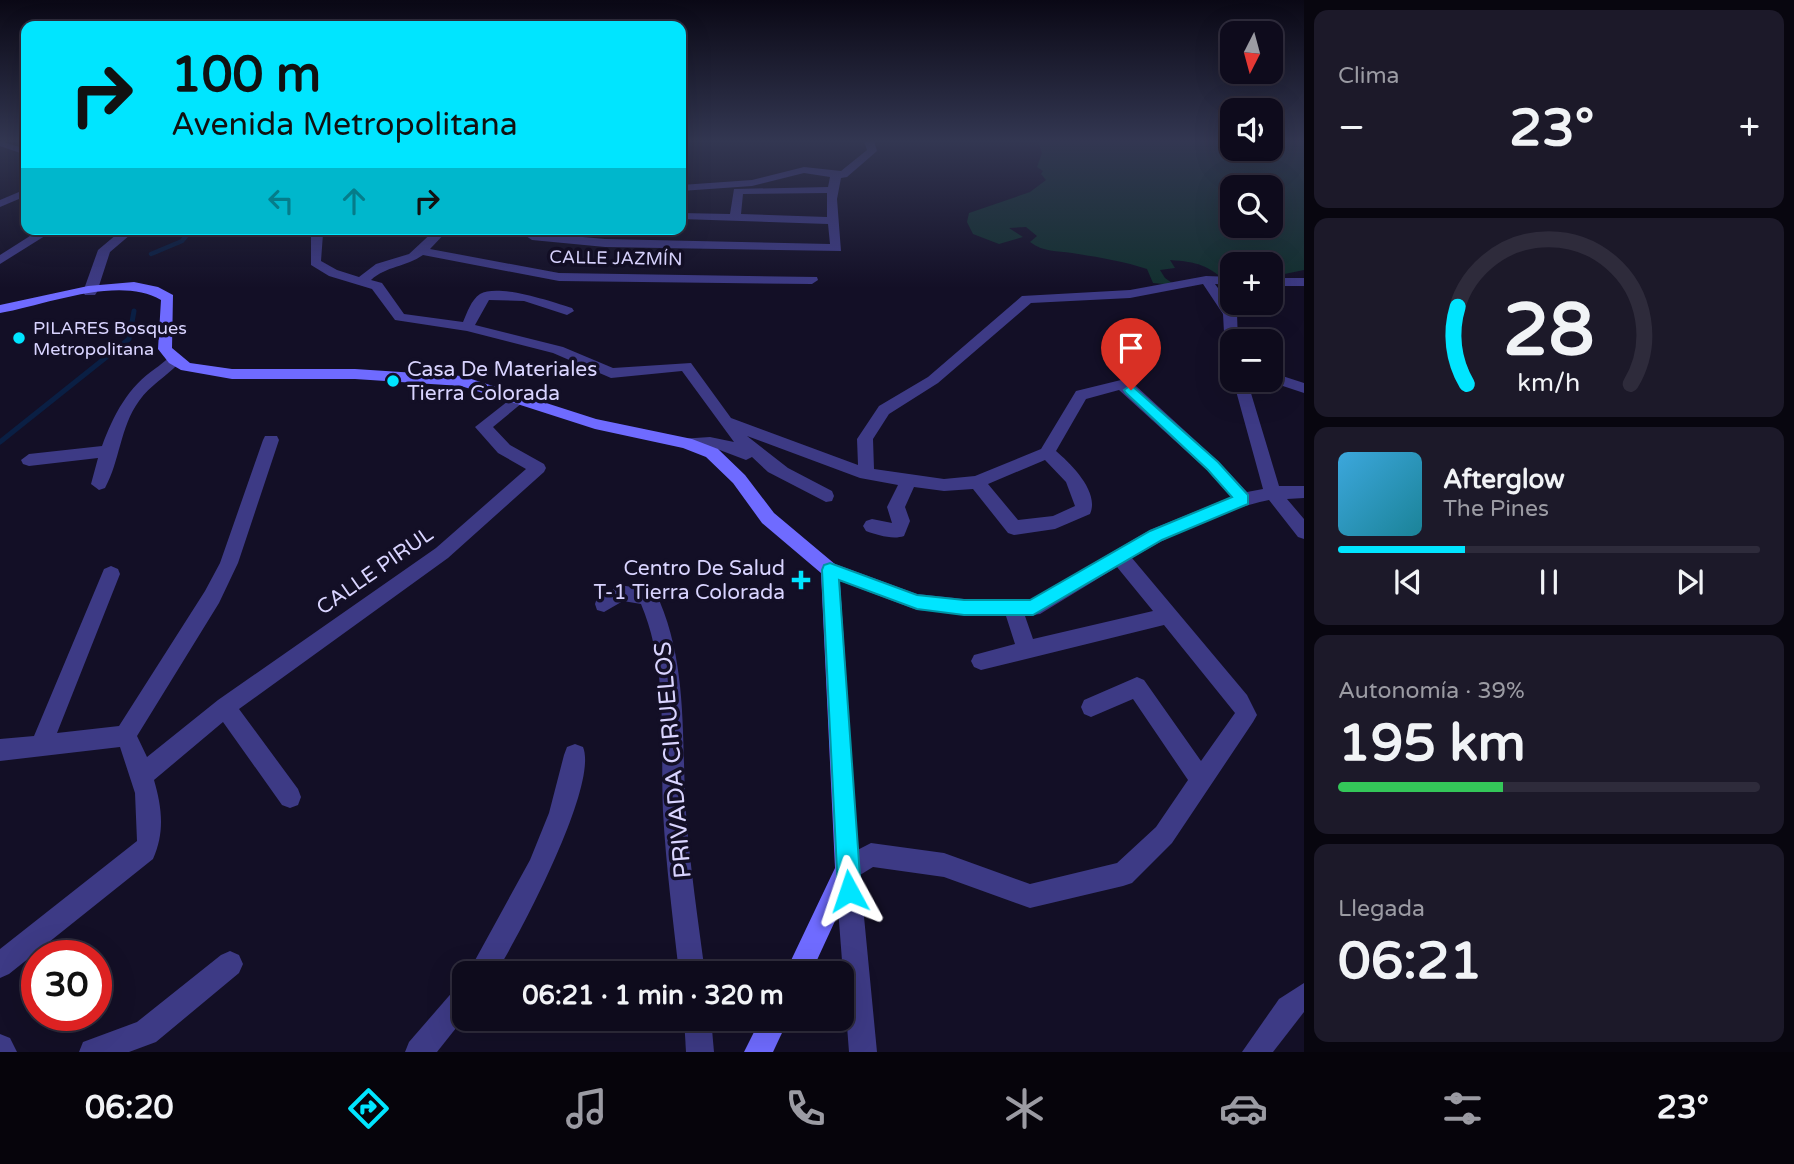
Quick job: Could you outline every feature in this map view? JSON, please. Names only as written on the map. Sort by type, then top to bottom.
[{"type":"street","points":[[735,218],[736,193],[743,190]]},
{"type":"street","points":[[532,235],[605,243],[827,250],[836,248],[833,190]]},
{"type":"street","points":[[0,204],[21,194]]},
{"type":"street","points":[[686,216],[834,221]]},
{"type":"street","points":[[0,260],[40,235]]},
{"type":"street","points":[[90,292],[104,250],[123,235]]},
{"type":"street","points":[[316,235],[313,245],[314,262],[333,273],[377,286],[400,317],[467,327],[558,350],[611,373],[686,366],[736,436],[783,473]]},
{"type":"street","points":[[362,281],[379,264],[407,260],[437,235]]},
{"type":"street","points":[[605,243],[608,235]]},
{"type":"street","name":"CALLE JAZMÍN","points":[[420,251],[559,277],[812,280]]},
{"type":"street","points":[[1206,280],[1230,314],[1231,329]]},
{"type":"street","points":[[866,474],[865,439],[884,410],[933,380],[1027,299],[1130,294],[1206,280],[1220,281]]},
{"type":"street","points":[[1283,282],[1304,282]]},
{"type":"street","points":[[0,309],[133,284],[160,291],[168,298],[170,308],[165,348],[174,360],[186,367],[232,374],[355,374],[462,381],[595,424],[686,443],[712,453],[738,479],[768,518],[830,570],[917,602],[1033,608],[1156,536],[1243,499],[1273,493],[1304,492]]},
{"type":"street","points":[[467,327],[479,303],[486,296],[525,297],[567,311]]},
{"type":"street","points":[[99,484],[107,451],[124,413],[142,386],[162,373],[174,360]]},
{"type":"street","points":[[1283,381],[1304,388]]},
{"type":"street","points":[[726,422],[866,474],[944,485],[977,482],[1047,453],[1081,395],[1121,385],[1131,390],[1213,466],[1243,499]]},
{"type":"street","points":[[1244,392],[1273,493],[1304,532]]},
{"type":"street","name":"CALLE PIRUL","points":[[143,775],[225,707],[442,553],[538,468],[504,449],[483,428],[517,399]]},
{"type":"street","points":[[125,736],[225,572],[271,440]]},
{"type":"street","points":[[686,443],[704,440],[728,445],[826,496]]},
{"type":"street","points":[[29,460],[107,451]]},
{"type":"street","points":[[977,482],[1014,528],[1055,522],[1084,509],[1082,490],[1061,464],[1047,453]]},
{"type":"street","points":[[872,526],[898,531],[901,521],[896,507],[909,480]]},
{"type":"street","points":[[804,961],[847,869],[871,855],[944,865],[1030,896],[1123,874],[1164,835],[1246,715],[1240,702],[1120,557]]},
{"type":"street","points":[[830,570],[847,869],[863,1052]]},
{"type":"street","points":[[42,743],[111,574]]},
{"type":"street","name":"PRIVADA CIRUELOS","points":[[604,604],[620,593],[648,597],[661,623],[667,648],[675,731],[675,812],[691,961]]},
{"type":"street","points":[[1013,609],[1027,650]]},
{"type":"street","points":[[981,661],[1170,615]]},
{"type":"street","points":[[1091,707],[1137,687],[1201,780]]},
{"type":"street","points":[[225,707],[290,797]]},
{"type":"street","points":[[0,750],[42,743],[125,736]]},
{"type":"street","points":[[0,965],[145,851],[151,842],[152,832],[143,775],[132,745],[125,736]]},
{"type":"street","points":[[488,961],[545,857],[569,785],[575,755]]},
{"type":"street","points":[[93,1052],[146,1032],[230,964]]},
{"type":"street","points":[[1256,1052],[1287,1008],[1304,996]]},
{"type":"street","points":[[419,1052],[452,1012]]},
{"type":"street","points":[[698,1031],[700,1052]]},
{"type":"street","points":[[758,1052],[769,1031]]},
{"type":"green space","points":[[1033,190],[1220,190],[1220,238],[1283,238],[1283,190],[1304,190],[1304,270],[1283,274],[1283,252],[1220,252],[1220,277],[1195,263],[1170,260],[1175,268],[1160,270],[1165,278],[1175,285],[1153,283],[1147,269],[1040,248],[1030,242],[1037,236],[1026,227],[1009,228],[1023,237],[999,244],[973,234],[967,222],[969,213]]},
{"type":"waterway","points":[[151,254],[182,241],[187,235]]},
{"type":"waterway","points":[[0,442],[129,339],[134,311]]},
{"type":"place","name":"PILARES Bosques Metropolitana","points":[[19,338]]},
{"type":"place","name":"Casa De Materiales Tierra Colorada","points":[[393,381]]},
{"type":"place","name":"Centro De Salud T-1 Tierra Colorada","points":[[801,580]]},
{"type":"route","points":[[849,891],[830,570],[917,602],[964,607],[1033,608],[1156,536],[1243,499],[1213,466],[1131,390]]}]
